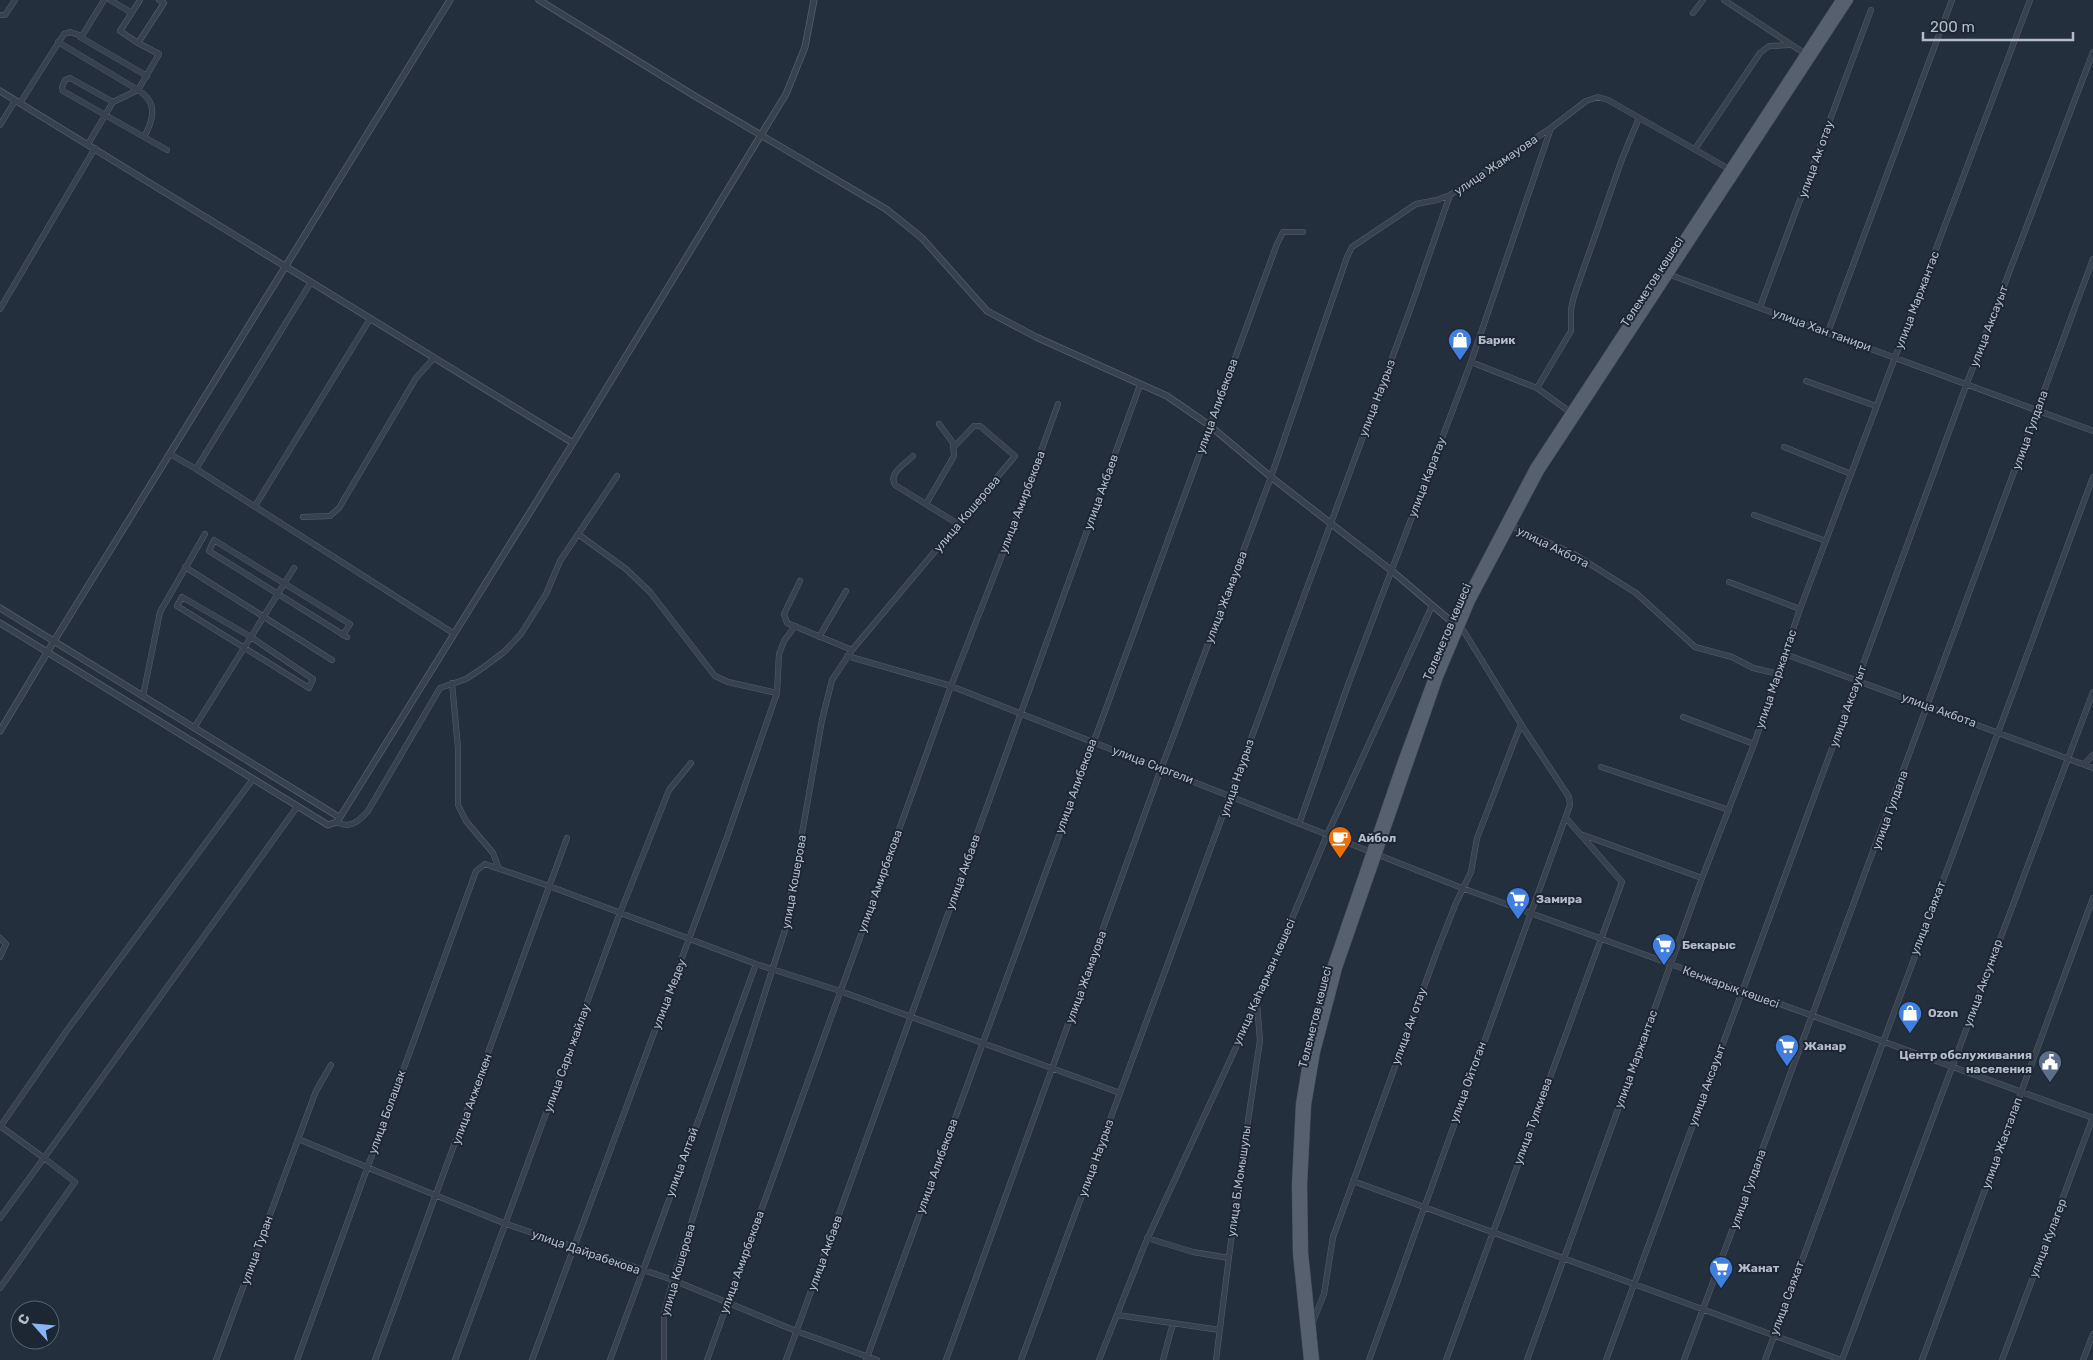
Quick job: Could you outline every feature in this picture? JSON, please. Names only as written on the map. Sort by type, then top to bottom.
[{"type":"main road","name":"Төлеметов көшесі","points":[[1507,525],[1808,56],[1840,0]]},
{"type":"main road","name":"Төлеметов көшесі","points":[[1315,1360],[1297,1253],[1298,1125],[1302,1090],[1322,997],[1457,623],[1534,468],[1570,412],[1667,273],[1729,169],[1849,0]]},
{"type":"main road","name":"Төлеметов көшесі","points":[[1308,1325],[1308,1360]]},
{"type":"street","points":[[0,15],[5,15],[16,0]]},
{"type":"street","points":[[80,37],[85,33],[104,0]]},
{"type":"street","points":[[110,0],[132,13]]},
{"type":"street","points":[[88,144],[113,102],[138,90],[159,54],[120,31],[140,0]]},
{"type":"street","points":[[138,43],[164,3],[159,0]]},
{"type":"street","points":[[0,729],[450,0]]},
{"type":"street","points":[[539,0],[760,136],[886,209],[922,238],[987,311],[1036,337],[1166,396],[1210,425],[1271,477],[1392,571],[1432,606],[1457,623],[1521,724]]},
{"type":"street","points":[[0,623],[297,807],[328,825],[338,820],[573,443],[760,136],[789,86],[804,46],[814,0]]},
{"type":"street","points":[[1693,13],[1703,0]]},
{"type":"street","points":[[1724,0],[1808,56]]},
{"type":"street","points":[[1828,332],[1952,0]]},
{"type":"street","name":"улица Маржантас","points":[[1527,1360],[1702,878],[1754,744],[1800,609],[2030,0]]},
{"type":"street","name":"улица Ак отау","points":[[1760,308],[1871,10]]},
{"type":"street","points":[[0,125],[67,32],[80,37],[146,76]]},
{"type":"street","points":[[58,42],[149,96],[151,104],[150,127],[144,137]]},
{"type":"street","points":[[1695,149],[1760,53],[1770,46],[1790,44]]},
{"type":"street","name":"улица Аксауыт","points":[[1606,1360],[1967,384],[2093,52]]},
{"type":"street","points":[[113,102],[70,78],[64,83],[62,90],[167,150]]},
{"type":"street","points":[[0,91],[573,443]]},
{"type":"street","name":"улица Жамауова","points":[[946,1360],[1161,769],[1271,477],[1352,247],[1416,204],[1437,200],[1450,195],[1551,128],[1586,101],[1598,97],[1608,100],[1729,169]]},
{"type":"street","points":[[1537,388],[1571,331],[1571,309],[1574,296],[1622,160],[1639,118]]},
{"type":"street","name":"улица Каратау","points":[[1299,824],[1349,682],[1471,362],[1551,128]]},
{"type":"street","points":[[0,308],[95,148]]},
{"type":"street","name":"улица Наурыз","points":[[1021,1360],[1222,820],[1229,795],[1330,522],[1412,307],[1450,195]]},
{"type":"street","name":"улица Алибекова","points":[[866,1358],[1282,232],[1303,232]]},
{"type":"street","name":"улица Гулдала","points":[[1684,1360],[2093,260]]},
{"type":"street","name":"улица Хан танири","points":[[1667,273],[2093,430]]},
{"type":"street","points":[[196,469],[310,282]]},
{"type":"street","points":[[255,506],[370,319]]},
{"type":"street","points":[[303,518],[334,514],[416,378],[434,358]]},
{"type":"street","points":[[1471,362],[1537,388],[1570,412]]},
{"type":"street","points":[[1806,381],[1876,406]]},
{"type":"street","name":"улица Акбаев","points":[[786,1360],[1140,385]]},
{"type":"street","name":"улица Амирбекова","points":[[707,1360],[951,686],[1022,504],[1058,404]]},
{"type":"street","points":[[926,504],[954,456],[952,443],[939,424]]},
{"type":"street","name":"улица Кошерова","points":[[664,1360],[664,1314],[673,1280],[774,970],[785,930],[822,720],[832,680],[847,656],[1014,458],[1013,454],[980,426],[974,426],[953,448]]},
{"type":"street","points":[[1784,447],[1851,474]]},
{"type":"street","points":[[170,454],[453,633]]},
{"type":"street","points":[[913,456],[893,474],[892,480],[895,485],[958,524]]},
{"type":"street","points":[[0,608],[338,820],[348,825],[358,823],[368,811],[440,688],[466,678],[484,667],[504,652],[521,634],[546,594],[560,561],[617,476]]},
{"type":"street","name":"улица Саяхат","points":[[1765,1360],[2093,477]]},
{"type":"street","points":[[1754,514],[1826,541]]},
{"type":"street","name":"улица Акбота","points":[[1507,525],[1574,554],[1636,593],[1695,647],[1732,657],[1753,668],[1779,674]]},
{"type":"street","points":[[143,696],[160,612],[205,534]]},
{"type":"street","points":[[578,534],[626,569],[650,592],[715,676],[728,682],[777,693]]},
{"type":"street","points":[[214,540],[284,584],[350,624],[345,636],[209,551],[214,540]]},
{"type":"street","points":[[185,567],[332,660]]},
{"type":"street","points":[[194,728],[294,568]]},
{"type":"street","points":[[800,580],[784,614],[787,623],[852,650]]},
{"type":"street","points":[[1729,582],[1800,609]]},
{"type":"street","points":[[819,637],[846,591]]},
{"type":"street","points":[[184,597],[251,637],[313,679],[308,688],[177,605],[184,597]]},
{"type":"street","name":"улица Каһарман көшесі","points":[[1099,1360],[1147,1238],[1257,1002],[1327,835],[1432,606]]},
{"type":"street","name":"улица Медеу","points":[[532,1360],[690,939],[777,693],[779,654],[784,641],[794,626]]},
{"type":"street","points":[[37,645],[41,654],[41,662]]},
{"type":"street","name":"улица Акбота","points":[[1784,654],[2093,768]]},
{"type":"street","name":"улица Сиргели","points":[[847,656],[951,686],[1229,795],[1374,855]]},
{"type":"street","points":[[41,662],[45,658],[57,657]]},
{"type":"street","points":[[452,683],[458,748],[458,805],[466,821],[493,853],[498,869],[549,886],[756,964],[840,991],[1120,1093]]},
{"type":"street","name":"улица Аксункар","points":[[1842,1360],[2093,692]]},
{"type":"street","points":[[1682,717],[1754,744]]},
{"type":"street","name":"улица Ак отау","points":[[1308,1325],[1324,1294],[1333,1237],[1434,960],[1462,888],[1471,872],[1477,838],[1521,724]]},
{"type":"street","name":"улица Ойтоган","points":[[1369,1360],[1570,805],[1569,797],[1521,724]]},
{"type":"street","points":[[2084,764],[2093,755]]},
{"type":"street","name":"улица Сары жайлау","points":[[456,1360],[620,913],[669,790],[692,763]]},
{"type":"street","points":[[1601,767],[1728,810]]},
{"type":"street","points":[[0,1288],[75,1182],[0,1126],[68,1029],[253,779]]},
{"type":"street","points":[[0,1218],[297,807]]},
{"type":"street","points":[[1566,818],[1582,835],[1702,878]]},
{"type":"street","name":"улица Тулкиева","points":[[1446,1360],[1599,938],[1622,882],[1582,835]]},
{"type":"street","name":"улица Акжелкен","points":[[375,1360],[437,1196],[567,838]]},
{"type":"street","name":"Кенжарық көшесі","points":[[1374,855],[1529,914],[2093,1118]]},
{"type":"street","name":"улица Болашак","points":[[297,1360],[476,871],[485,864],[498,869]]},
{"type":"street","name":"улица Жасталап","points":[[1922,1360],[2093,898]]},
{"type":"street","points":[[0,938],[6,944],[0,957]]},
{"type":"street","name":"улица Алтай","points":[[610,1360],[756,964]]},
{"type":"street","name":"улица Б.Момышулы","points":[[1216,1360],[1260,1040],[1257,1002]]},
{"type":"street","name":"улица Туран","points":[[216,1360],[316,1091],[331,1065]]},
{"type":"street","name":"улица Кулагер","points":[[2002,1360],[2093,1118]]},
{"type":"street","name":"улица Дайрабекова","points":[[298,1139],[506,1224],[673,1280],[866,1358],[877,1360]]},
{"type":"street","points":[[1353,1181],[1842,1360]]},
{"type":"street","points":[[1147,1238],[1194,1252],[1229,1258]]},
{"type":"street","points":[[1117,1315],[1220,1330]]},
{"type":"street","points":[[1163,1360],[1173,1323]]},
{"type":"street","points":[[2083,1360],[2093,1334]]},
{"type":"place","name":"Барик","points":[[1460,361]]},
{"type":"place","name":"Айбол","points":[[1340,859]]},
{"type":"place","name":"Замира","points":[[1518,920]]},
{"type":"place","name":"Бекарыс","points":[[1664,966]]},
{"type":"place","name":"Ozon","points":[[1910,1034]]},
{"type":"place","name":"Жанар","points":[[1787,1067]]},
{"type":"place","name":"Центр обслуживания населения","points":[[2050,1083]]},
{"type":"place","name":"Жанат","points":[[1721,1289]]}]
